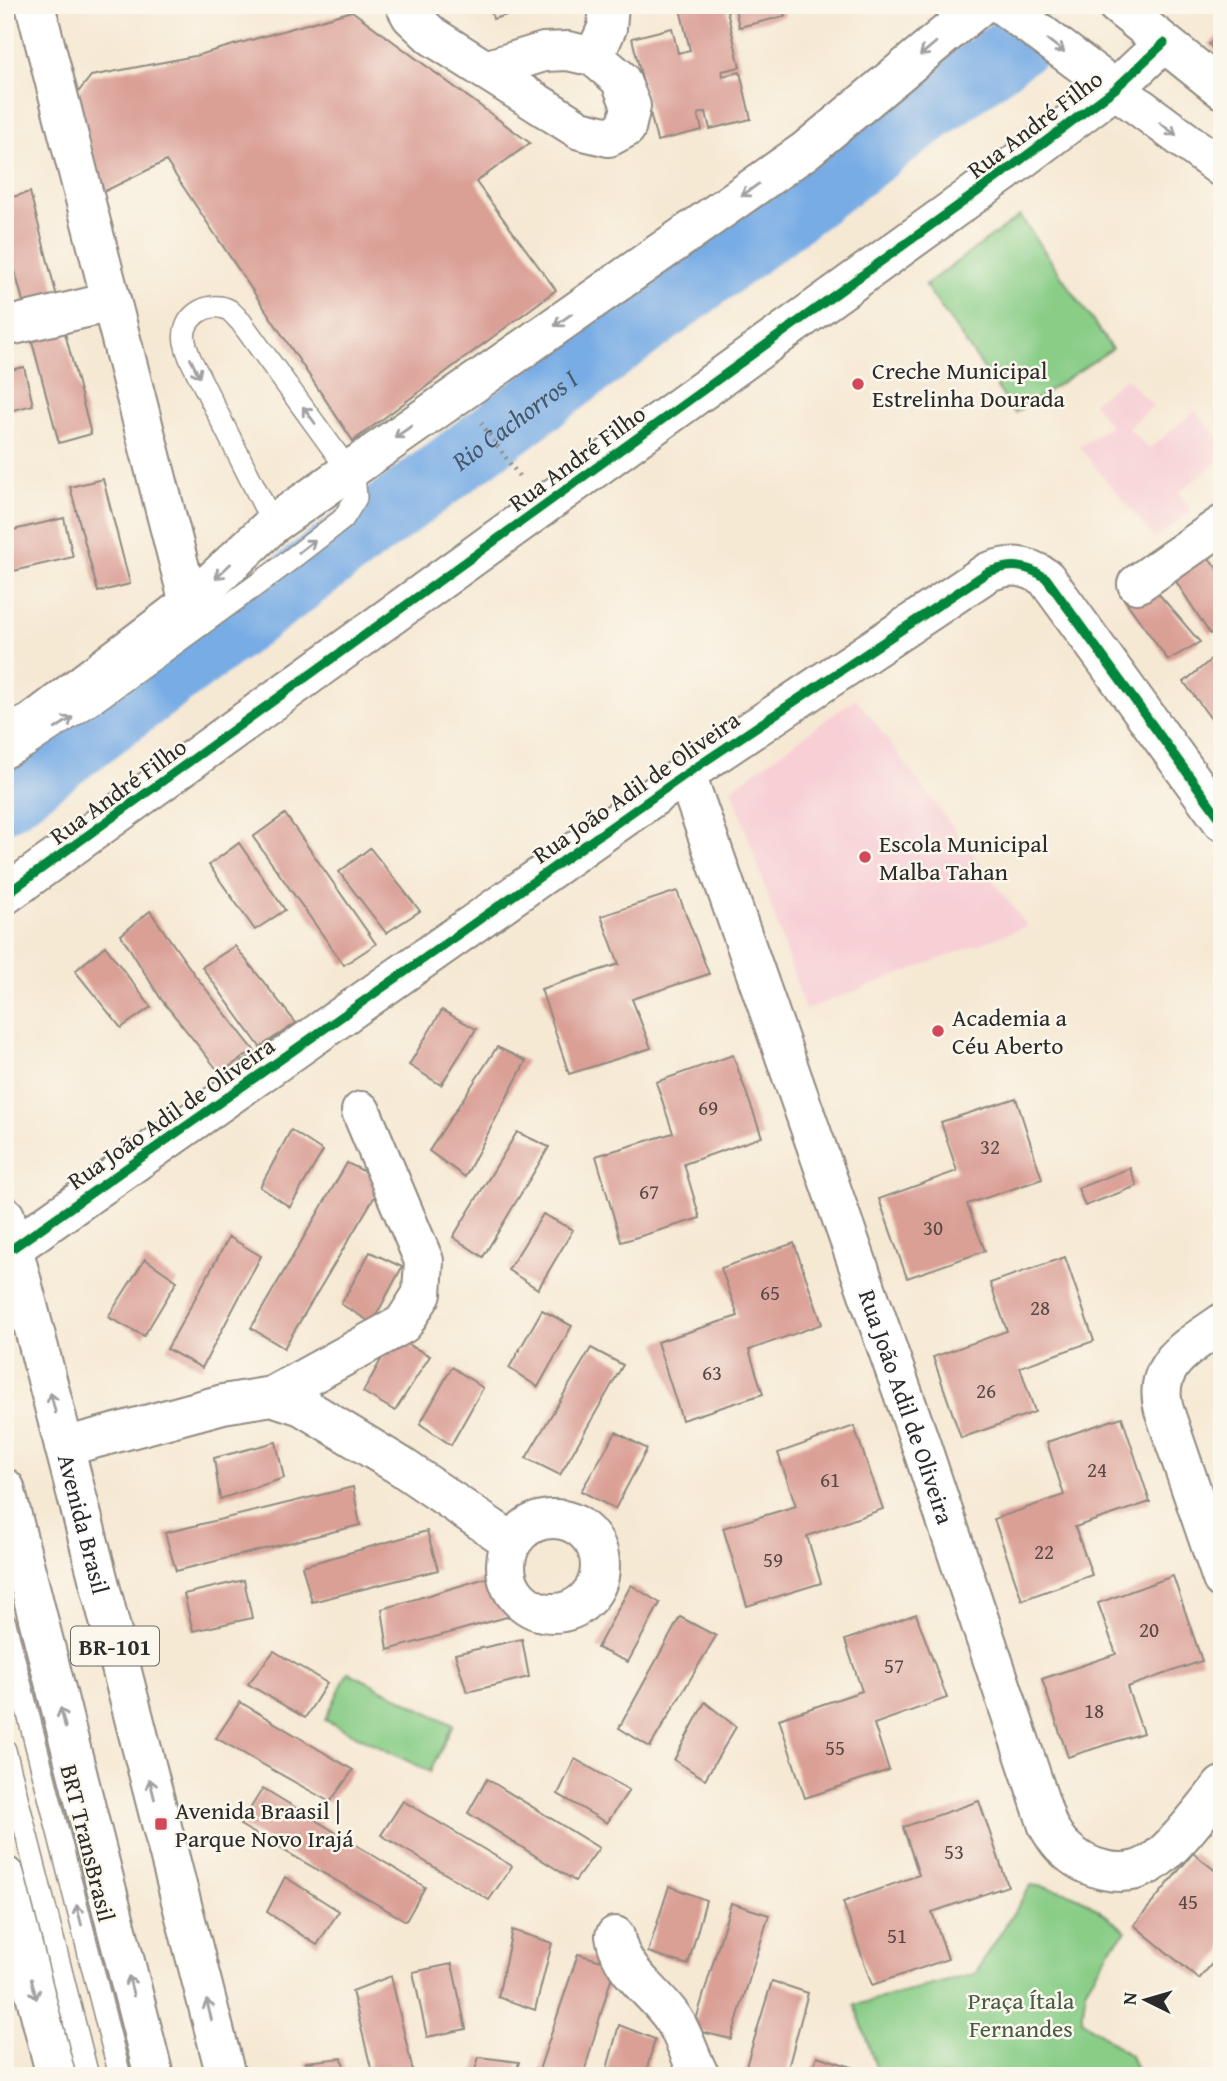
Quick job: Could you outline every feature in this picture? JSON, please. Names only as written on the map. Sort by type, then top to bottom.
[{"type":"main road","points":[[5,13],[35,5],[189,603]]},
{"type":"main road","points":[[404,5],[411,16],[432,36],[485,70],[580,130],[609,137],[626,128],[631,106],[620,79],[594,57],[568,51],[544,52],[485,70]]},
{"type":"main road","points":[[594,57],[607,28],[609,5]]},
{"type":"main road","points":[[5,735],[30,724],[189,603],[273,524],[805,151],[981,5]]},
{"type":"main road","points":[[1002,5],[1222,168]]},
{"type":"main road","points":[[1116,5],[1222,89]]},
{"type":"main road","name":"Rua André Filho","points":[[11,889],[972,196],[1115,89],[1164,43]]},
{"type":"main road","points":[[5,327],[111,302]]},
{"type":"main road","points":[[1137,583],[1221,527]]},
{"type":"main road","name":"Rua João Adil de Oliveira","points":[[9,1232],[988,572],[1006,566],[1020,566],[1034,569],[1046,578],[1222,821]]},
{"type":"main road","name":"Rua João Adil de Oliveira","points":[[687,774],[920,1442],[1048,1826],[1061,1847],[1078,1860],[1107,1870],[1133,1871],[1150,1864],[1165,1851],[1222,1786]]},
{"type":"main road","points":[[64,1447],[223,1404],[272,1396],[403,1324],[422,1294],[424,1261],[361,1111]]},
{"type":"main road","name":"Avenida Brasil","points":[[9,1232],[226,2076]]},
{"type":"main road","points":[[1222,1323],[1174,1359],[1165,1373],[1160,1390],[1164,1410],[1222,1579]]},
{"type":"main road","points":[[272,1396],[302,1406],[402,1467],[512,1542]]},
{"type":"main road","name":"BR-101","points":[[5,1488],[154,2076]]},
{"type":"main road","points":[[5,1875],[56,2076]]},
{"type":"main road","points":[[615,1936],[620,1956],[675,2022],[699,2076]]},
{"type":"lane","points":[[5,758],[96,701],[277,570],[343,519],[356,498],[355,485],[349,471],[241,322],[229,310],[211,307],[199,311],[189,320],[184,339],[190,358],[273,524]]},
{"type":"lane","name":"BRT TransBrasil","points":[[5,1623],[120,2076]]},
{"type":"lane","points":[[5,1750],[88,2076]]},
{"type":"path","points":[[478,419],[522,480]]},
{"type":"shaded area","points":[[1126,378],[1153,406],[1128,428],[1149,449],[1195,411],[1222,441],[1222,458],[1179,492],[1192,511],[1155,539],[1079,447],[1110,426],[1093,402]]},
{"type":"shaded area","name":"Escola Municipal Malba Tahan","points":[[856,698],[1027,926],[805,1010],[732,788]]},
{"type":"green space","points":[[1020,216],[1112,349],[1015,413],[925,285]]},
{"type":"green space","points":[[348,1672],[453,1725],[430,1772],[325,1720]]},
{"type":"green space","name":"Praça Ítala Fernandes","points":[[1031,1885],[1073,1895],[1126,1931],[1110,1949],[1086,1988],[1082,2020],[1130,2056],[1139,2076],[879,2076],[855,2005],[975,1974]]},
{"type":"building","points":[[490,5],[527,5],[528,9],[493,19]]},
{"type":"building","points":[[679,5],[782,5],[785,16],[739,27],[735,8],[727,11],[740,67],[722,71],[723,76],[740,72],[751,119],[710,129],[706,112],[698,114],[702,130],[657,141],[632,38],[672,28],[678,53],[690,50]]},
{"type":"building","points":[[352,11],[530,143],[476,182],[556,290],[353,441],[166,161],[103,192],[76,95],[91,76],[195,56]]},
{"type":"building","points":[[1222,33],[1222,58],[1209,44]]},
{"type":"building","points":[[5,103],[15,137],[5,140]]},
{"type":"building","points":[[30,192],[57,297],[24,305],[5,234],[5,199]]},
{"type":"building","points":[[64,329],[91,434],[59,443],[31,338]]},
{"type":"building","points":[[24,367],[33,405],[5,412],[5,371]]},
{"type":"building","points":[[103,479],[130,584],[98,592],[70,487]]},
{"type":"building","points":[[64,518],[73,557],[5,573],[5,532]]},
{"type":"building","points":[[1197,543],[1222,575],[1222,625],[1210,634],[1168,569]]},
{"type":"building","points":[[1145,578],[1200,642],[1168,660],[1124,599]]},
{"type":"building","points":[[1213,658],[1222,670],[1222,734],[1184,682]]},
{"type":"building","points":[[285,814],[376,944],[344,965],[253,837]]},
{"type":"building","points":[[239,843],[285,910],[255,930],[209,865]]},
{"type":"building","points":[[370,848],[420,911],[386,933],[339,872]]},
{"type":"building","points":[[677,891],[709,974],[632,999],[651,1048],[569,1074],[541,989],[619,964],[601,916]]},
{"type":"building","points":[[150,911],[194,974],[254,1050],[220,1073],[161,999],[121,935]]},
{"type":"building","points":[[105,946],[151,1007],[121,1028],[75,971]]},
{"type":"building","points":[[235,946],[296,1023],[260,1047],[202,967]]},
{"type":"building","points":[[442,1010],[476,1029],[441,1085],[409,1065]]},
{"type":"building","points":[[497,1047],[526,1061],[465,1177],[429,1151]]},
{"type":"building","points":[[733,1055],[762,1137],[684,1164],[700,1218],[621,1242],[596,1156],[673,1133],[656,1082]]},
{"type":"building","points":[[1016,1098],[1042,1179],[967,1204],[985,1251],[907,1278],[879,1199],[957,1171],[941,1122]]},
{"type":"building","points":[[291,1130],[323,1151],[290,1207],[260,1187]]},
{"type":"building","points":[[517,1132],[549,1147],[483,1257],[453,1237]]},
{"type":"building","points":[[347,1163],[384,1181],[284,1348],[251,1328]]},
{"type":"building","points":[[1130,1168],[1137,1186],[1085,1206],[1078,1188]]},
{"type":"building","points":[[543,1214],[573,1230],[538,1289],[508,1270]]},
{"type":"building","points":[[229,1237],[261,1256],[202,1368],[167,1349]]},
{"type":"building","points":[[794,1243],[822,1324],[749,1350],[763,1394],[682,1420],[657,1342],[738,1316],[721,1268]]},
{"type":"building","points":[[370,1252],[402,1267],[372,1323],[341,1304]]},
{"type":"building","points":[[1065,1257],[1094,1341],[1020,1367],[1035,1412],[961,1438],[933,1357],[1007,1331],[990,1283]]},
{"type":"building","points":[[145,1259],[177,1281],[144,1336],[108,1317]]},
{"type":"building","points":[[542,1310],[572,1326],[538,1387],[509,1368]]},
{"type":"building","points":[[394,1337],[430,1356],[395,1411],[363,1392]]},
{"type":"building","points":[[591,1348],[623,1365],[560,1475],[526,1458]]},
{"type":"building","points":[[452,1367],[483,1388],[451,1445],[420,1424]]},
{"type":"building","points":[[1122,1417],[1150,1502],[1075,1527],[1092,1575],[1022,1600],[994,1519],[1064,1495],[1047,1442]]},
{"type":"building","points":[[854,1426],[883,1509],[807,1536],[821,1583],[747,1606],[723,1528],[796,1506],[778,1453]]},
{"type":"building","points":[[616,1432],[647,1449],[615,1509],[581,1491]]},
{"type":"building","points":[[276,1442],[284,1478],[220,1499],[214,1458]]},
{"type":"building","points":[[353,1487],[360,1525],[176,1571],[165,1533]]},
{"type":"building","points":[[427,1531],[438,1570],[312,1602],[302,1566]]},
{"type":"building","points":[[506,1572],[514,1615],[388,1650],[382,1609]]},
{"type":"building","points":[[1173,1576],[1202,1661],[1127,1687],[1143,1733],[1068,1757],[1042,1679],[1116,1654],[1098,1603]]},
{"type":"building","points":[[244,1580],[252,1618],[193,1631],[184,1594]]},
{"type":"building","points":[[631,1585],[660,1603],[628,1662],[597,1648]]},
{"type":"building","points":[[916,1614],[947,1698],[874,1724],[889,1770],[805,1798],[779,1719],[862,1691],[845,1640]]},
{"type":"building","points":[[680,1617],[716,1636],[650,1747],[619,1728]]},
{"type":"building","points":[[522,1639],[529,1677],[467,1692],[455,1654]]},
{"type":"building","points":[[274,1651],[327,1683],[305,1718],[248,1684]]},
{"type":"building","points":[[240,1702],[353,1770],[330,1802],[216,1738]]},
{"type":"building","points":[[705,1702],[736,1727],[705,1779],[674,1760]]},
{"type":"building","points":[[575,1759],[629,1790],[607,1823],[558,1794]]},
{"type":"building","points":[[487,1779],[599,1848],[575,1881],[468,1813]]},
{"type":"building","points":[[263,1788],[425,1887],[406,1921],[240,1825]]},
{"type":"building","points":[[403,1801],[512,1866],[489,1900],[381,1835]]},
{"type":"building","points":[[979,1801],[1008,1886],[932,1912],[948,1959],[872,1985],[843,1902],[919,1875],[903,1827]]},
{"type":"building","points":[[1193,1853],[1222,1876],[1222,1952],[1199,1979],[1134,1925]]},
{"type":"building","points":[[285,1877],[339,1911],[317,1945],[267,1912]]},
{"type":"building","points":[[669,1886],[706,1900],[688,1965],[648,1952]]},
{"type":"building","points":[[731,1903],[769,1915],[731,2039],[693,2030]]},
{"type":"building","points":[[512,1930],[552,1943],[535,2010],[498,1997]]},
{"type":"building","points":[[578,1954],[615,1965],[583,2076],[537,2076]]},
{"type":"building","points":[[452,1964],[466,2029],[427,2037],[413,1972]]},
{"type":"building","points":[[391,1976],[414,2076],[373,2076],[352,1991]]},
{"type":"building","points":[[772,1981],[808,1993],[786,2076],[743,2076]]},
{"type":"building","points":[[619,2025],[655,2039],[645,2076],[605,2076]]},
{"type":"building","points":[[817,2056],[855,2068],[853,2076],[810,2076]]},
{"type":"building","points":[[479,2057],[519,2062],[515,2076],[473,2076]]},
{"type":"building","points":[[342,2058],[346,2076],[308,2076],[305,2062]]},
{"type":"waterway","name":"Rio Cachorros I","points":[[5,799],[1024,39]]},
{"type":"cycle path","points":[[5,895],[1006,171],[1115,89],[1164,43]]},
{"type":"cycle path","points":[[13,1248],[686,774],[988,572],[1018,567],[1046,578],[1222,821]]},
{"type":"place","name":"Creche Municipal Estrelinha Dourada","points":[[858,384]]},
{"type":"place","name":"Escola Municipal Malba Tahan","points":[[865,857]]},
{"type":"place","name":"Academia a Céu Aberto","points":[[938,1031]]},
{"type":"place","name":"Avenida Braasil | Parque Novo Irajá","points":[[161,1824]]}]
